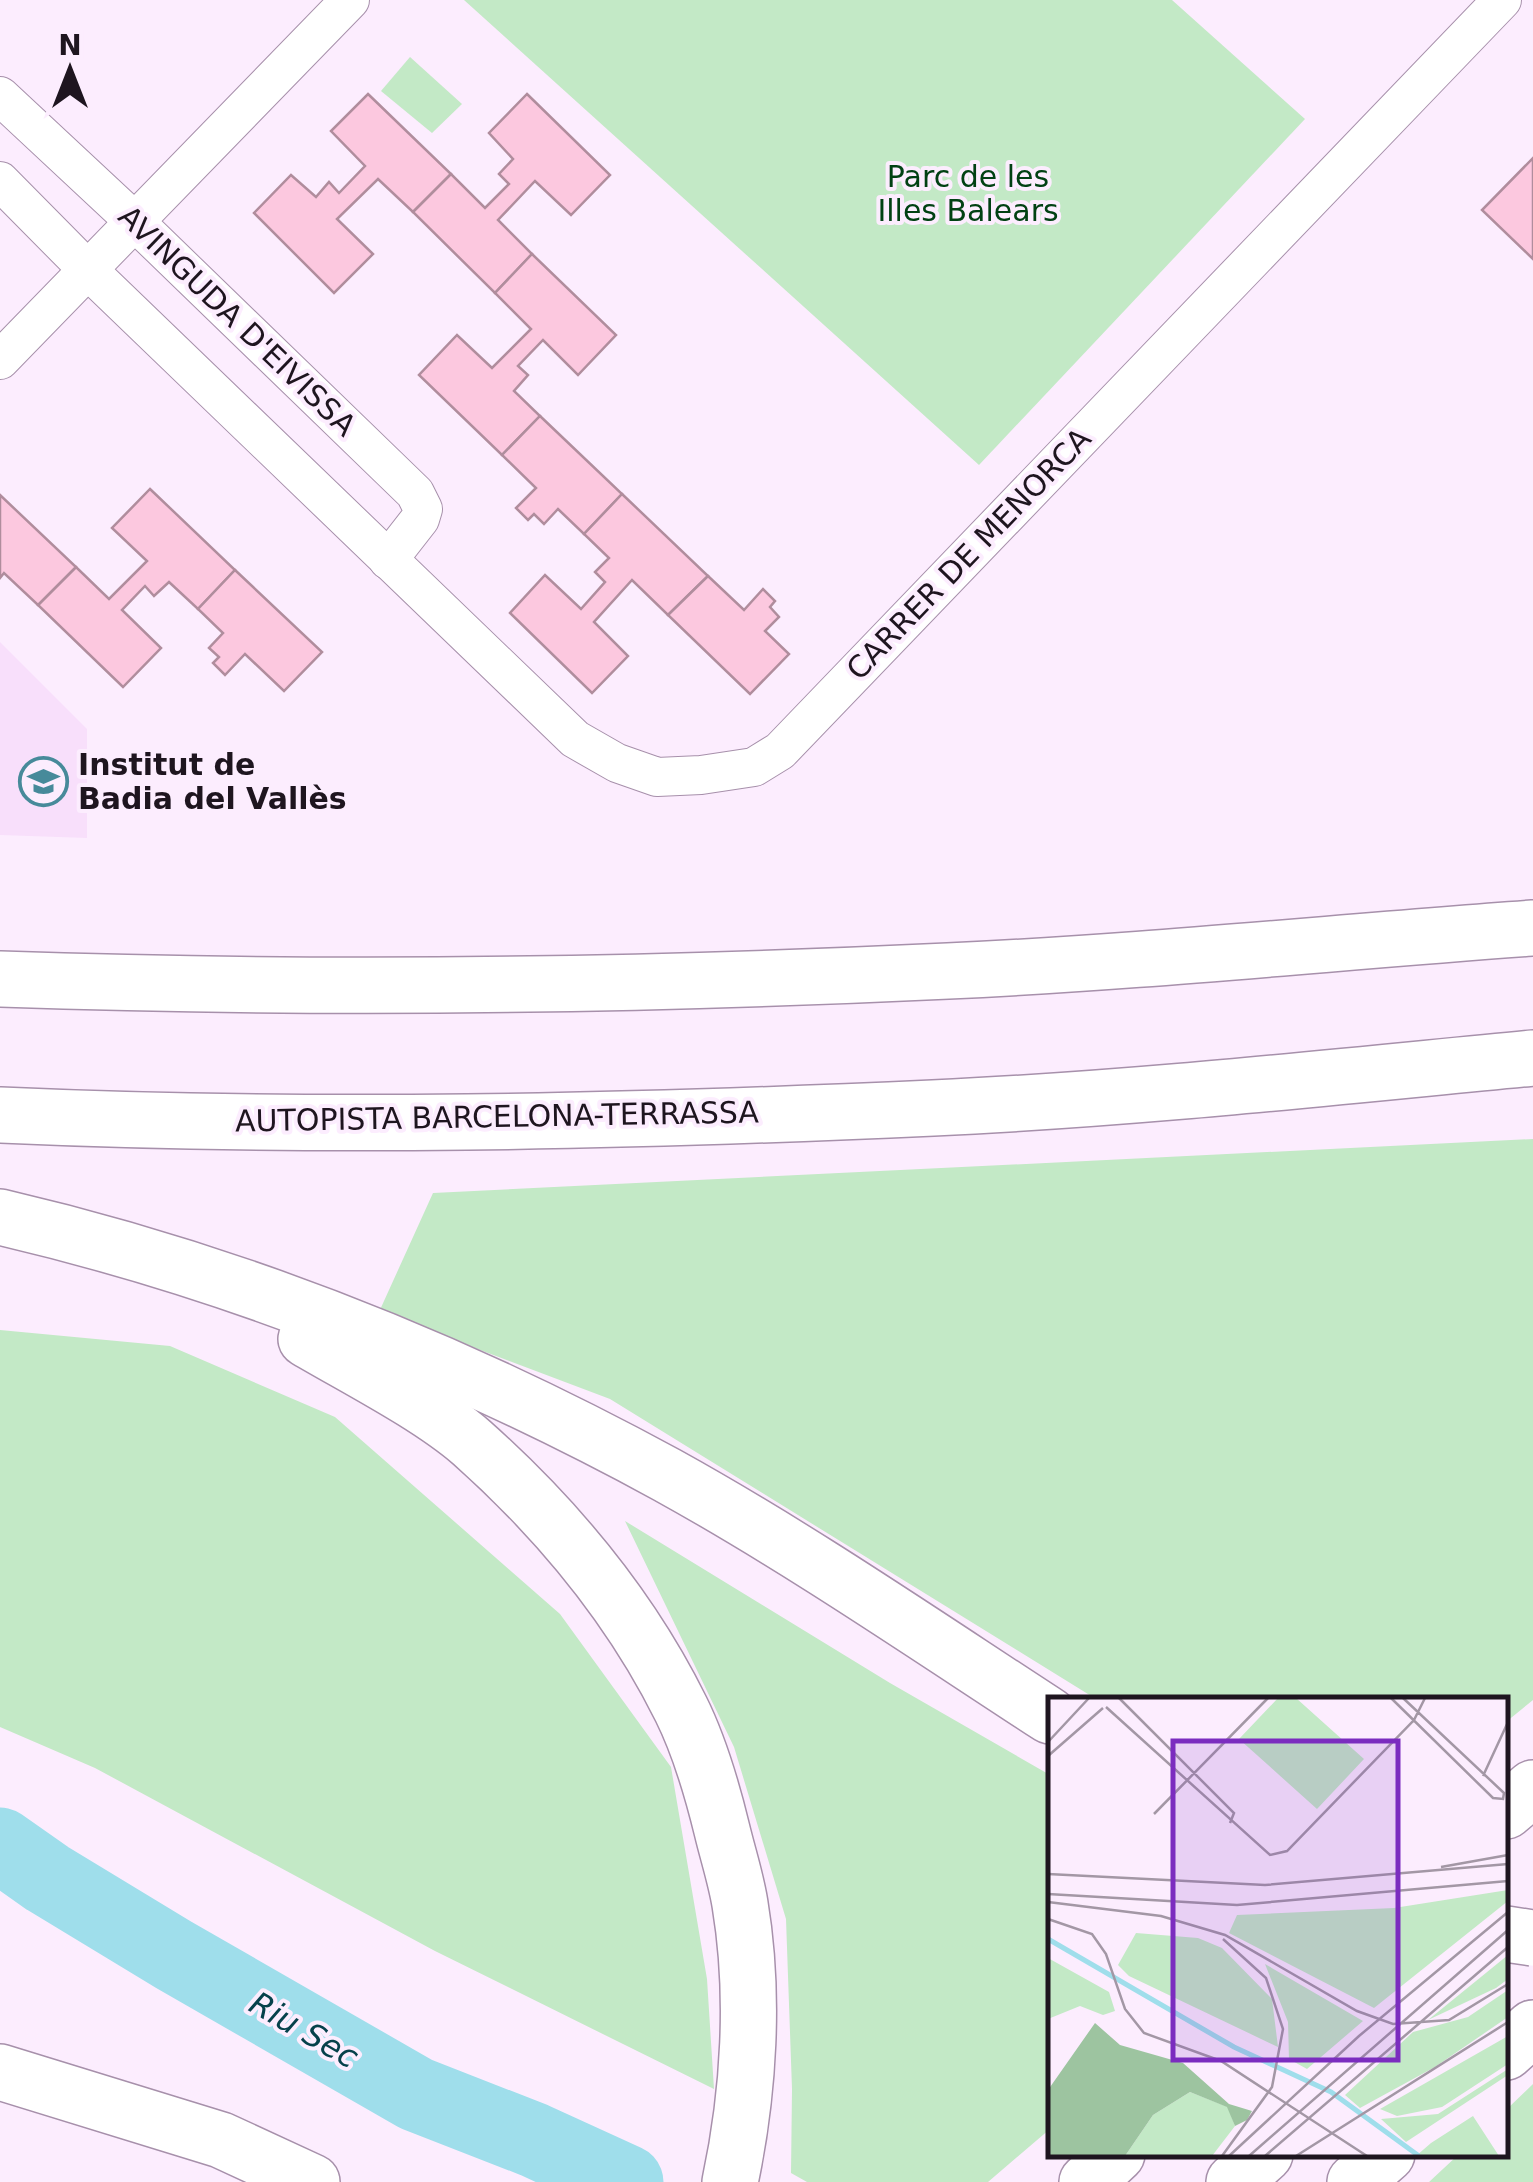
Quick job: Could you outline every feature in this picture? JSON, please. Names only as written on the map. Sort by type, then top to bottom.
[{"type":"main road","points":[[0,979],[414,988],[628,984],[1124,961],[1533,928]]},
{"type":"main road","name":"AUTOPISTA BARCELONA-TERRASSA","points":[[0,1115],[149,1122],[436,1123],[936,1108],[1262,1084],[1533,1058]]},
{"type":"main road","points":[[0,1217],[84,1236],[182,1267],[467,1374],[668,1476],[795,1550],[1048,1715]]},
{"type":"main road","points":[[182,1267],[387,1386],[469,1441],[549,1518],[631,1621],[682,1710],[703,1762],[740,1903],[747,1972],[746,2046],[738,2143],[730,2182]]},
{"type":"main road","points":[[1508,1810],[1533,1788]]},
{"type":"main road","points":[[1508,1941],[1533,1919]]},
{"type":"main road","points":[[1508,1934],[1533,1938]]},
{"type":"main road","points":[[1508,2050],[1533,2028]]},
{"type":"main road","points":[[0,2072],[221,2140],[312,2182]]},
{"type":"main road","points":[[1087,2182],[1114,2157]]},
{"type":"main road","points":[[1234,2182],[1262,2157]]},
{"type":"main road","points":[[1356,2182],[1384,2157]]},
{"type":"street","points":[[0,360],[350,0]]},
{"type":"street","name":"CARRER DE MENORCA","points":[[381,554],[576,739],[617,762],[658,776],[701,775],[754,767],[780,752],[1502,0]]},
{"type":"street","name":"AVINGUDA D'EIVISSA","points":[[0,96],[134,220],[414,493],[423,509],[420,519],[381,554]]},
{"type":"street","points":[[0,181],[381,554]]},
{"type":"shaded area","name":"Institut de Badia del Vallès","points":[[0,642],[87,729],[87,838],[0,835]]},
{"type":"green space","name":"Parc de les Illes Balears","points":[[464,0],[1172,0],[1305,119],[979,465]]},
{"type":"green space","points":[[410,57],[462,104],[432,133],[381,91]]},
{"type":"green space","points":[[1533,1139],[1533,1700],[1508,1720],[1508,1697],[1093,1697],[610,1399],[379,1312],[433,1193]]},
{"type":"green space","points":[[0,1330],[170,1346],[335,1417],[560,1614],[671,1767],[707,1979],[714,2089],[435,1951],[95,1768],[0,1727]]},
{"type":"green space","points":[[625,1521],[890,1683],[1048,1774],[1048,2131],[988,2182],[807,2182],[791,2173],[786,1919],[734,1747]]},
{"type":"green space","points":[[1533,2084],[1533,2182],[1429,2182],[1456,2157],[1508,2157],[1508,2108]]},
{"type":"building","points":[[368,94],[451,174],[413,212],[378,179],[337,219],[373,254],[334,293],[254,213],[291,175],[316,197],[329,182],[339,193],[365,166],[331,131]]},
{"type":"building","points":[[527,94],[610,175],[571,215],[535,181],[498,220],[532,254],[495,293],[413,212],[451,174],[485,208],[509,184],[499,174],[513,159],[489,133]]},
{"type":"building","points":[[1533,158],[1533,259],[1482,210]]},
{"type":"building","points":[[532,254],[616,335],[578,375],[543,340],[518,366],[528,375],[514,391],[540,416],[502,455],[419,375],[457,335],[492,368],[531,329],[495,293]]},
{"type":"building","points":[[540,416],[622,494],[584,534],[558,509],[544,524],[534,514],[528,520],[516,508],[536,488],[502,455]]},
{"type":"building","points":[[150,489],[235,570],[198,609],[169,582],[154,596],[145,586],[122,610],[161,648],[123,687],[38,605],[76,567],[109,599],[147,561],[112,528]]},
{"type":"building","points":[[622,494],[708,576],[668,615],[632,580],[594,622],[628,656],[592,693],[510,613],[545,575],[581,609],[605,582],[595,572],[609,558],[584,534]]},
{"type":"building","points":[[0,495],[76,567],[38,605],[4,573],[0,578]]},
{"type":"building","points":[[235,570],[322,652],[284,691],[245,654],[225,675],[213,663],[219,657],[209,648],[223,633],[198,609]]},
{"type":"building","points":[[708,576],[744,610],[763,589],[775,601],[770,607],[779,617],[765,631],[789,654],[750,694],[668,615]]},
{"type":"waterway","name":"Riu Sec","points":[[0,1845],[174,1955],[416,2094],[534,2140],[626,2182]]},
{"type":"place","name":"Institut de Badia del Vallès","points":[[43,782]]}]
